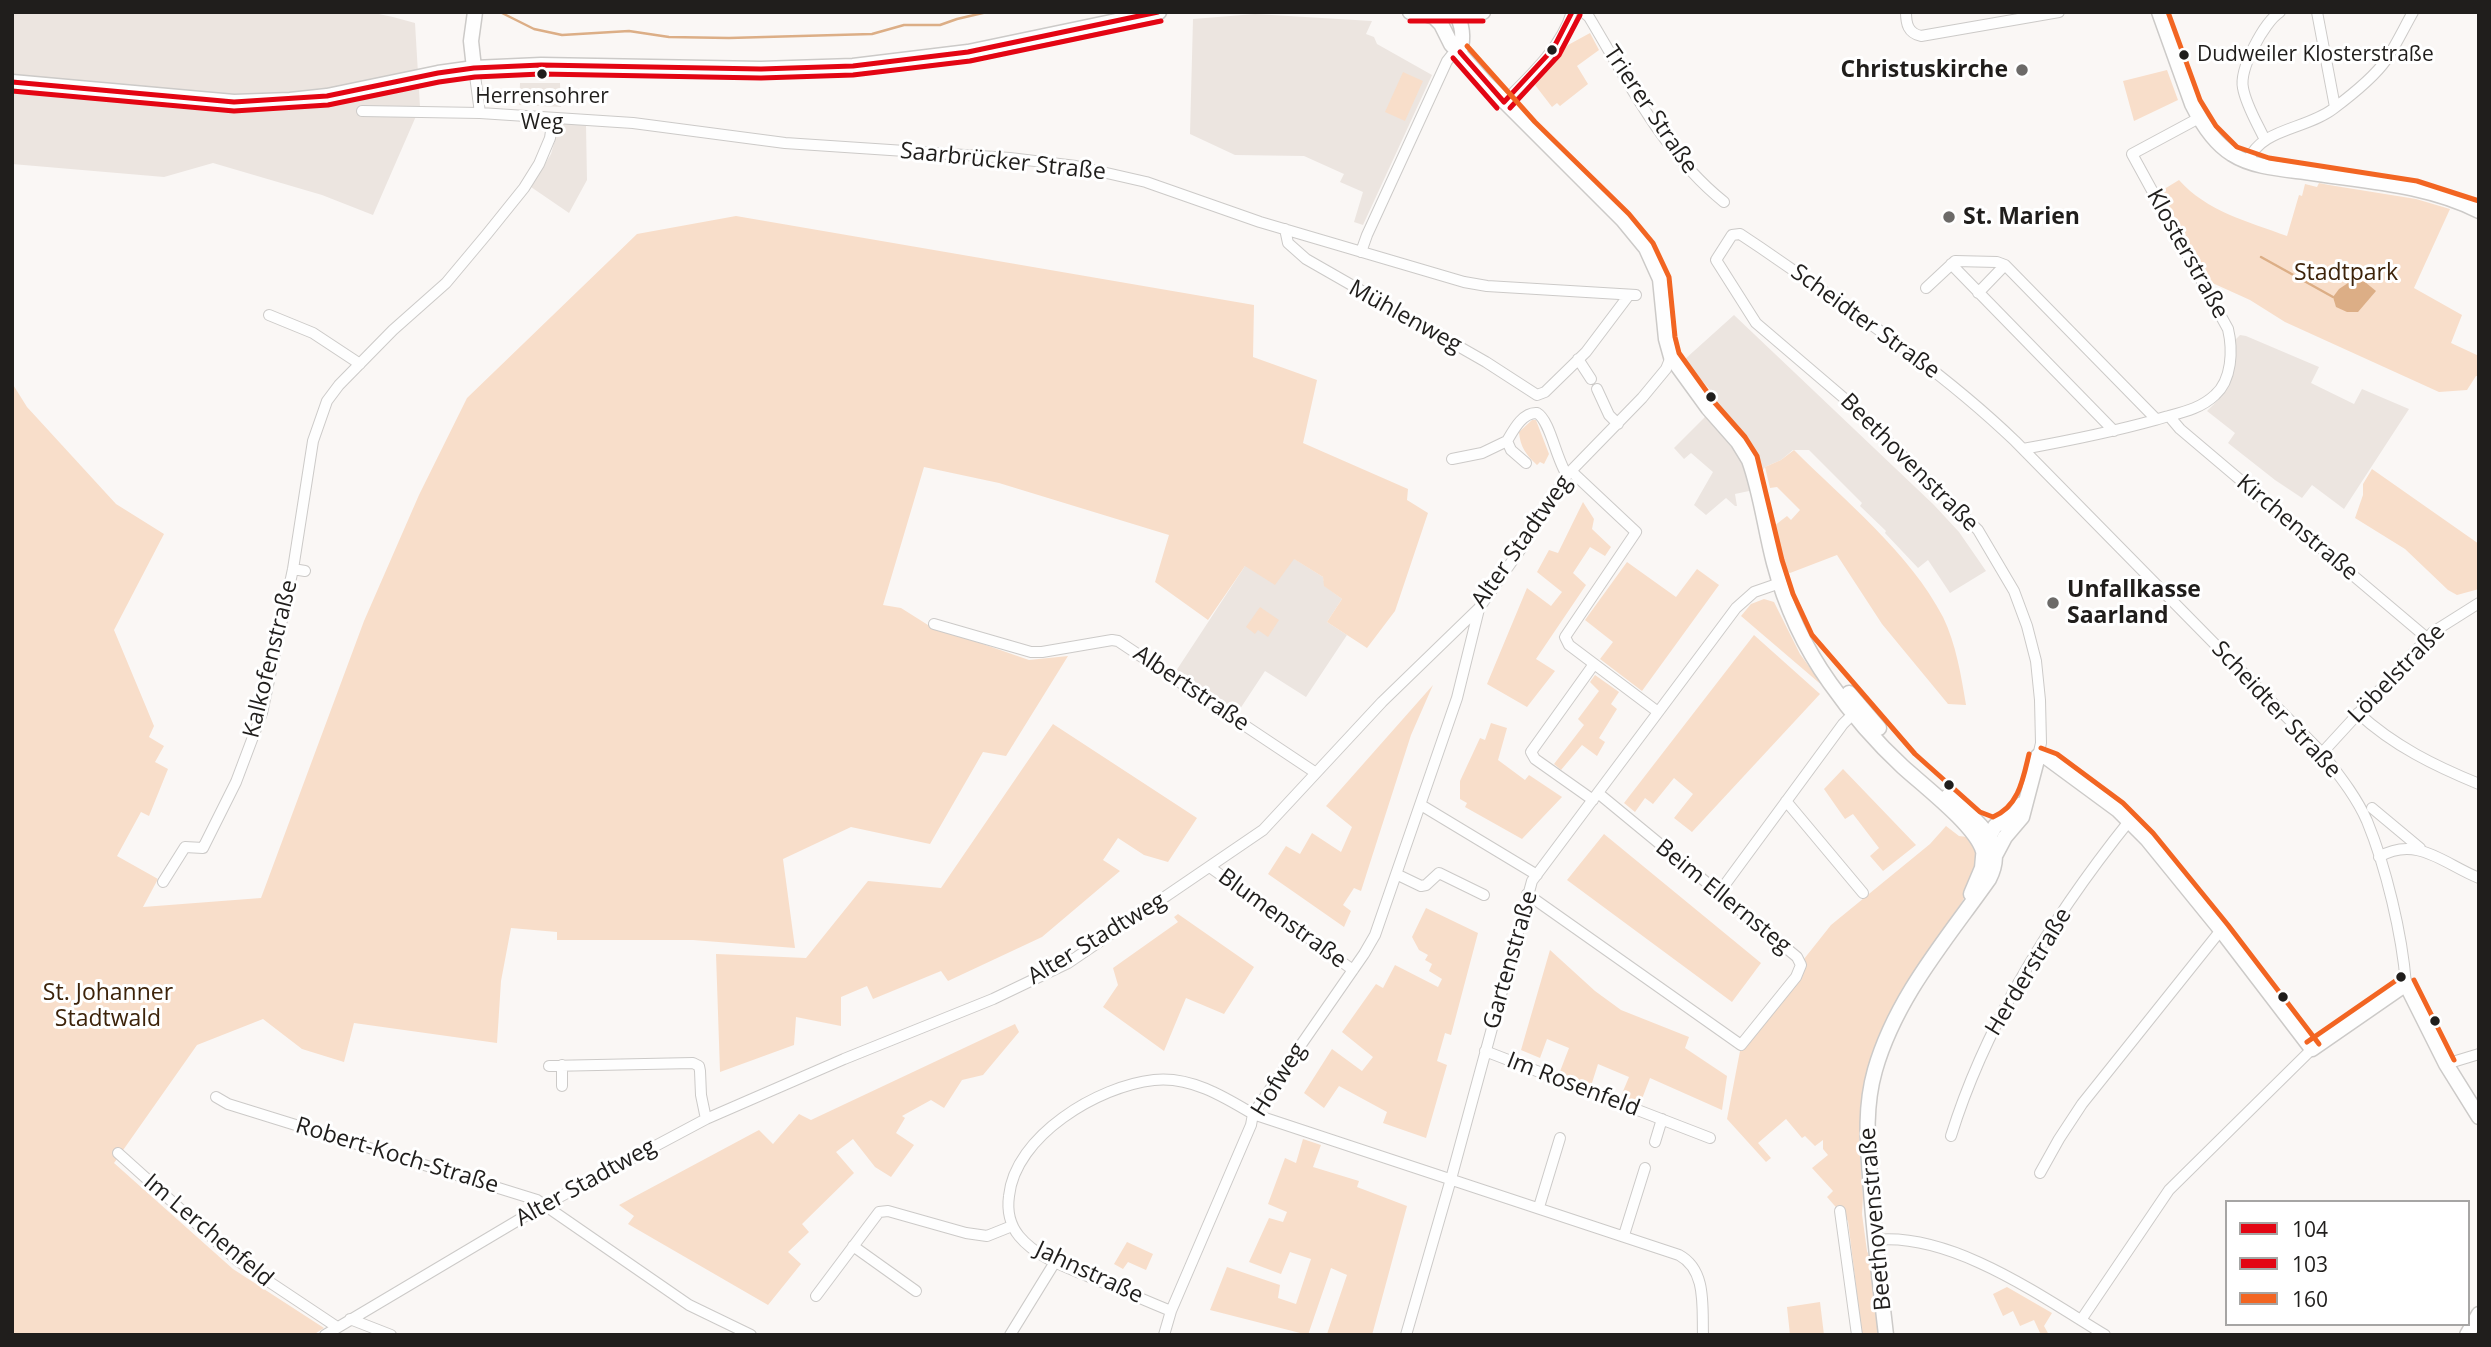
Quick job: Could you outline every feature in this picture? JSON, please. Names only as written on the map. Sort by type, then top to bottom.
[{"type":"street","points":[[475,12],[471,41],[480,113]]},
{"type":"street","points":[[12,82],[234,102],[261,102],[327,96],[474,68],[541,65],[761,69],[853,66],[968,51],[1159,12]]},
{"type":"street","points":[[1410,12],[1480,13]]},
{"type":"street","points":[[1361,253],[1447,61],[1460,52],[1463,43],[1462,29],[1455,12]]},
{"type":"street","points":[[1445,32],[1455,12]]},
{"type":"street","name":"Trierer Straße","points":[[1583,12],[1589,17],[1637,98],[1677,156],[1694,176],[1724,202]]},
{"type":"street","points":[[1906,12],[1906,25],[1915,35],[1927,36],[2059,12]]},
{"type":"street","points":[[2159,12],[2185,90],[2199,118],[2223,149],[2248,162],[2413,189],[2440,195],[2479,211]]},
{"type":"street","points":[[2264,138],[2246,97],[2243,77],[2265,26],[2280,12]]},
{"type":"street","points":[[2317,12],[2335,107]]},
{"type":"street","points":[[2248,162],[2252,151],[2264,138],[2296,128],[2324,115],[2384,63],[2413,12]]},
{"type":"street","points":[[1421,13],[1434,18],[1451,44],[1504,102],[1623,220],[1646,248],[1660,279],[1666,339],[1671,357],[1749,460],[1780,583],[1793,617],[1828,681],[1971,823],[1993,841]]},
{"type":"street","points":[[1462,29],[1468,19],[1480,13]]},
{"type":"street","points":[[1504,102],[1559,42],[1570,15]]},
{"type":"street","name":"Saarbrücker Straße","points":[[362,111],[480,113],[673,127],[785,143],[1010,158],[1076,166],[1146,182],[1285,229],[1440,276],[1487,286],[1632,295],[1578,359]]},
{"type":"street","name":"Kalkofenstraße","points":[[163,882],[185,847],[203,848],[236,782],[261,716],[293,569],[318,424],[327,401],[339,385],[393,330],[446,283],[488,234],[542,159],[550,138],[552,118]]},
{"type":"street","name":"Klosterstraße","points":[[2023,449],[2114,431],[2199,407],[2217,394],[2227,376],[2231,343],[2228,329],[2132,154],[2199,118]]},
{"type":"street","name":"Mühlenweg","points":[[1285,229],[1288,243],[1306,259],[1537,394],[1545,392],[1578,359]]},
{"type":"street","name":"Beethovenstraße","points":[[1743,236],[1736,233],[1732,235],[1716,260],[1743,307],[1766,334],[1845,399],[1978,530],[2014,591],[2027,625],[2036,661],[2040,692],[2041,743],[2031,785],[2022,804],[1993,841],[1994,869],[1989,879],[1910,991],[1892,1026],[1876,1069],[1869,1100],[1867,1136],[1886,1335]]},
{"type":"street","name":"Scheidter Straße","points":[[1743,236],[1927,364],[1967,397],[2023,449],[2322,753],[2349,789],[2366,820],[2379,857],[2399,938],[2406,984],[2446,1064],[2479,1117]]},
{"type":"street","points":[[1926,288],[1951,264],[1961,260],[2005,265],[2156,419]]},
{"type":"street","points":[[1951,264],[2114,431]]},
{"type":"street","points":[[1978,293],[2005,265]]},
{"type":"street","points":[[269,315],[313,333],[360,364]]},
{"type":"street","name":"Alter Stadtweg","points":[[325,1335],[545,1204],[706,1119],[844,1059],[993,999],[1068,963],[1263,830],[1382,702],[1479,608],[1569,473],[1660,377],[1671,357]]},
{"type":"street","points":[[1578,359],[1591,379]]},
{"type":"street","points":[[1597,389],[1609,415],[1618,424]]},
{"type":"street","points":[[1452,459],[1482,453],[1507,441],[1531,413],[1542,416],[1561,466],[1636,532],[1565,638],[1569,645],[1658,712]]},
{"type":"street","name":"Kirchenstraße","points":[[2169,416],[2180,429],[2427,638]]},
{"type":"street","points":[[1507,441],[1511,450],[1525,463]]},
{"type":"street","name":"Kalkofenstraße","points":[[293,569],[305,571]]},
{"type":"street","name":"Gartenstraße","points":[[1406,1335],[1451,1180],[1527,894],[1537,874],[1740,603],[1754,592],[1780,583]]},
{"type":"street","name":"Löbelstraße","points":[[2322,753],[2427,638],[2479,603]]},
{"type":"street","name":"Hofweg","points":[[1166,1334],[1171,1311],[1251,1125],[1253,1114],[1375,934],[1457,698],[1479,608]]},
{"type":"street","name":"Albertstraße","points":[[934,624],[1031,652],[1118,641],[1316,774]]},
{"type":"street","name":"Beim Ellernsteg","points":[[1527,894],[1741,1045],[1796,977],[1801,965],[1797,957],[1595,797],[1535,759],[1531,752],[1594,664]]},
{"type":"street","points":[[1718,894],[1857,710]]},
{"type":"street","points":[[2358,713],[2391,740],[2451,773],[2479,784]]},
{"type":"street","points":[[2038,756],[2052,761],[2130,820],[2221,930],[2312,1049]]},
{"type":"street","points":[[1786,801],[1863,893]]},
{"type":"street","points":[[1420,805],[1537,874]]},
{"type":"street","points":[[2372,808],[2426,853]]},
{"type":"street","name":"Herderstraße","points":[[1951,1136],[1971,1078],[2011,995],[2064,911],[2130,820]]},
{"type":"street","points":[[2379,857],[2398,848],[2411,848],[2479,878]]},
{"type":"street","name":"Blumenstraße","points":[[1211,867],[1353,970]]},
{"type":"street","points":[[1396,874],[1421,886],[1426,885],[1439,873],[1484,895]]},
{"type":"street","points":[[2040,1173],[2082,1104],[2221,930]]},
{"type":"street","points":[[2081,1320],[2169,1190],[2312,1049],[2406,984]]},
{"type":"street","name":"Im Rosenfeld","points":[[1485,1051],[1710,1138]]},
{"type":"street","points":[[2446,1064],[2479,1054]]},
{"type":"street","points":[[549,1066],[693,1063],[699,1066],[706,1119]]},
{"type":"street","points":[[562,1065],[562,1086]]},
{"type":"street","name":"Jahnstraße","points":[[1171,1311],[1035,1251],[1012,1226],[1008,1201],[1014,1172],[1026,1153],[1052,1126],[1086,1103],[1129,1086],[1154,1080],[1174,1080],[1214,1092],[1253,1114],[1679,1255],[1693,1266],[1701,1288],[1703,1335]]},
{"type":"street","name":"Robert-Koch-Straße","points":[[216,1097],[228,1104],[545,1204],[689,1305],[751,1335]]},
{"type":"street","name":"Im Rosenfeld","points":[[1655,1142],[1662,1119]]},
{"type":"street","points":[[1539,1207],[1560,1138]]},
{"type":"street","name":"Im Lerchenfeld","points":[[118,1153],[238,1261],[337,1328]]},
{"type":"street","points":[[1624,1235],[1645,1168]]},
{"type":"street","points":[[816,1296],[879,1212],[888,1211],[987,1236],[1012,1226]]},
{"type":"street","name":"Beethovenstraße","points":[[1840,1212],[1857,1335]]},
{"type":"street","points":[[1875,1240],[1924,1244],[1978,1262],[2105,1335]]},
{"type":"street","points":[[853,1246],[916,1291]]},
{"type":"street","points":[[1010,1335],[1055,1262]]},
{"type":"street","points":[[2467,1335],[2479,1314]]},
{"type":"street","points":[[350,1319],[391,1335]]},
{"type":"shaded area","points":[[12,12],[369,12],[393,17],[415,23],[420,107],[373,215],[322,195],[213,163],[164,177],[12,164]]},
{"type":"shaded area","points":[[1255,14],[1372,21],[1366,34],[1374,37],[1377,44],[1432,75],[1363,225],[1354,222],[1363,192],[1340,182],[1344,174],[1304,156],[1235,155],[1190,134],[1193,19]]},
{"type":"shaded area","points":[[520,83],[560,83],[561,107],[519,105]]},
{"type":"shaded area","points":[[556,123],[586,125],[587,180],[569,213],[531,187],[551,154]]},
{"type":"shaded area","points":[[2354,279],[2365,282],[2376,291],[2358,312],[2347,312],[2336,307],[2333,297],[2339,289]]},
{"type":"shaded area","points":[[1734,315],[1934,505],[1959,532],[1986,571],[1950,593],[1928,560],[1918,568],[1860,506],[1862,503],[1809,450],[1793,450],[1781,460],[1765,467],[1749,491],[1735,494],[1737,506],[1726,498],[1706,515],[1694,505],[1713,472],[1691,453],[1684,459],[1674,448],[1704,418],[1718,399],[1684,360]]},
{"type":"shaded area","points":[[2240,335],[2319,367],[2311,383],[2354,404],[2362,389],[2409,409],[2344,509],[2312,485],[2302,498],[2275,480],[2228,443],[2235,433],[2207,411],[2228,385],[2232,373],[2234,341]]},
{"type":"shaded area","points":[[1293,558],[1323,577],[1325,586],[1342,599],[1327,622],[1347,635],[1306,697],[1265,671],[1238,712],[1176,671],[1245,566]]},
{"type":"green space","points":[[1590,33],[1599,50],[1577,66],[1588,84],[1560,106],[1557,103],[1552,107],[1535,85],[1568,45]]},
{"type":"green space","points":[[2167,70],[2178,100],[2134,121],[2123,81]]},
{"type":"green space","points":[[1403,72],[1423,81],[1405,121],[1385,112]]},
{"type":"green space","name":"Stadtpark","points":[[2179,180],[2215,208],[2287,236],[2305,184],[2317,187],[2319,183],[2416,199],[2450,209],[2414,288],[2462,315],[2451,343],[2479,356],[2479,376],[2476,376],[2467,390],[2439,392],[2285,322],[2250,300],[2208,281],[2161,191]]},
{"type":"green space","name":"St. Johanner Stadtwald","points":[[736,216],[1254,305],[1253,357],[1317,380],[1303,443],[1408,489],[1407,500],[1428,513],[1395,611],[1367,648],[1327,622],[1342,599],[1324,586],[1323,577],[1294,559],[1275,585],[1245,566],[1208,620],[1155,582],[1169,535],[999,483],[924,467],[883,605],[901,608],[928,625],[1029,660],[1068,656],[1006,756],[983,752],[930,844],[851,827],[783,859],[795,948],[693,940],[557,940],[557,932],[511,928],[501,981],[497,1043],[354,1023],[344,1062],[302,1049],[263,1019],[197,1045],[114,1163],[233,1269],[324,1328],[313,1335],[12,1335],[12,383],[27,407],[116,504],[164,534],[114,630],[154,726],[149,737],[164,746],[155,762],[168,769],[149,816],[141,812],[117,856],[158,879],[143,907],[261,898],[364,621],[419,495],[467,398],[637,234]]},
{"type":"green space","points":[[1532,420],[1536,420],[1549,454],[1544,464],[1540,462],[1537,465],[1533,462],[1521,442],[1519,432]]},
{"type":"green space","points":[[1794,450],[1895,549],[1929,594],[1943,617],[1951,638],[1966,705],[1948,704],[1882,624],[1837,555],[1790,573],[1786,571],[1774,526],[1787,516],[1791,520],[1800,510],[1777,487],[1770,488],[1765,467]]},
{"type":"green space","points":[[2372,469],[2479,544],[2479,589],[2457,595],[2448,590],[2405,549],[2355,518],[2363,495],[2363,484]]},
{"type":"green space","points":[[1583,502],[1594,519],[1592,529],[1611,547],[1605,556],[1590,547],[1573,573],[1586,585],[1536,659],[1555,671],[1527,707],[1487,684],[1527,588],[1551,606],[1562,592],[1537,572],[1549,550],[1558,553]]},
{"type":"green space","points":[[1627,562],[1676,597],[1697,569],[1719,585],[1642,691],[1600,659],[1613,642],[1585,620]]},
{"type":"green space","points":[[1764,599],[1774,602],[1800,654],[1824,687],[1741,616],[1751,604]]},
{"type":"green space","points":[[1260,607],[1279,620],[1268,637],[1258,630],[1255,634],[1246,627]]},
{"type":"green space","points":[[1754,635],[1820,694],[1692,832],[1674,818],[1693,794],[1674,778],[1653,804],[1645,798],[1635,812],[1624,803]]},
{"type":"green space","points":[[1595,675],[1619,692],[1611,704],[1617,709],[1599,738],[1605,742],[1597,756],[1582,745],[1561,770],[1554,764],[1584,725],[1578,719],[1599,691],[1590,682]]},
{"type":"green space","points":[[1433,685],[1411,735],[1361,891],[1354,888],[1343,905],[1351,911],[1344,927],[1268,874],[1286,846],[1300,854],[1312,833],[1341,852],[1352,827],[1326,806]]},
{"type":"green space","points":[[1491,723],[1507,728],[1498,760],[1525,780],[1529,775],[1562,797],[1522,839],[1465,807],[1467,803],[1460,799],[1460,781],[1480,738],[1485,740]]},
{"type":"green space","points":[[1053,724],[1197,818],[1168,862],[1144,855],[1118,838],[1103,860],[1120,871],[1042,937],[948,981],[941,971],[873,999],[867,986],[841,997],[841,1026],[796,1017],[794,1045],[720,1072],[716,954],[806,958],[868,881],[941,888]]},
{"type":"green space","points":[[1843,769],[1916,845],[1883,871],[1870,856],[1879,848],[1853,814],[1845,819],[1824,789]]},
{"type":"green space","points":[[1946,826],[1959,836],[1967,837],[1979,852],[1973,881],[1962,902],[1894,1007],[1861,1116],[1859,1140],[1862,1214],[1867,1251],[1872,1262],[1880,1335],[1862,1335],[1848,1221],[1827,1197],[1833,1191],[1812,1168],[1828,1155],[1823,1149],[1823,1140],[1815,1146],[1805,1136],[1802,1138],[1786,1119],[1758,1143],[1771,1158],[1766,1162],[1727,1119],[1740,1051],[1801,977],[1806,966],[1804,959],[1831,925],[1930,844]]},
{"type":"green space","points":[[1604,834],[1761,963],[1732,1002],[1567,880]]},
{"type":"green space","points":[[1426,908],[1478,933],[1451,1035],[1445,1033],[1437,1061],[1447,1065],[1426,1138],[1383,1123],[1387,1112],[1339,1086],[1324,1108],[1304,1093],[1332,1049],[1362,1071],[1373,1057],[1342,1032],[1376,984],[1383,988],[1395,965],[1438,987],[1442,979],[1429,971],[1432,964],[1425,960],[1428,955],[1419,950],[1412,937]]},
{"type":"green space","points":[[1178,914],[1254,967],[1224,1014],[1186,998],[1164,1051],[1103,1007],[1118,985],[1113,968],[1178,922],[1174,917]]},
{"type":"green space","points":[[1550,950],[1595,991],[1621,1010],[1689,1037],[1685,1048],[1727,1076],[1722,1110],[1650,1078],[1640,1104],[1621,1096],[1629,1077],[1598,1064],[1591,1086],[1559,1074],[1569,1048],[1547,1039],[1540,1058],[1521,1050]]},
{"type":"green space","points":[[1015,1024],[1019,1032],[983,1075],[962,1080],[944,1108],[931,1100],[902,1116],[905,1118],[896,1133],[914,1145],[891,1177],[875,1167],[853,1139],[836,1152],[854,1173],[802,1224],[809,1232],[788,1252],[801,1264],[768,1305],[628,1224],[634,1216],[619,1205],[759,1130],[773,1144],[799,1114],[811,1120]]},
{"type":"green space","points":[[1303,1139],[1321,1145],[1313,1167],[1359,1181],[1357,1187],[1407,1206],[1372,1335],[1327,1334],[1347,1275],[1331,1268],[1308,1335],[1210,1310],[1227,1267],[1280,1285],[1278,1298],[1296,1304],[1311,1259],[1290,1252],[1281,1274],[1249,1262],[1269,1218],[1283,1222],[1287,1212],[1268,1204],[1285,1158],[1296,1163]]},
{"type":"green space","points":[[1127,1242],[1153,1254],[1146,1270],[1128,1262],[1123,1269],[1114,1264]]},
{"type":"green space","points":[[2007,1287],[2052,1313],[2044,1326],[2049,1335],[2041,1335],[2034,1320],[2020,1326],[2013,1311],[2003,1316],[1993,1294]]},
{"type":"green space","points":[[1820,1302],[1824,1335],[1790,1335],[1787,1307]]},
{"type":"waterway","points":[[500,12],[534,29],[562,35],[629,31],[669,37],[729,38],[872,34],[904,25],[940,25],[987,12]]},
{"type":"waterway","points":[[2261,257],[2333,297]]},
{"type":"transit line","name":"104","points":[[12,82],[234,102],[327,96],[474,68],[541,65],[761,69],[853,66],[968,52],[1158,12]]},
{"type":"transit line","name":"104","points":[[1504,102],[1553,49],[1572,12]]},
{"type":"transit line","name":"160","points":[[2168,12],[2200,100],[2216,126],[2237,147],[2269,158],[2417,181],[2479,201]]},
{"type":"transit line","name":"103","points":[[1510,108],[1559,55],[1580,15]]},
{"type":"transit line","name":"103","points":[[12,91],[234,111],[328,105],[475,77],[541,74],[761,78],[853,75],[970,61],[1161,21]]},
{"type":"transit line","name":"103","points":[[1410,21],[1483,21]]},
{"type":"transit line","name":"160","points":[[1467,46],[1535,122],[1629,214],[1653,243],[1669,277],[1679,353],[1757,456],[1782,560],[1793,594],[1812,635],[1915,754],[1980,812],[1993,817],[2009,806],[2018,791],[2029,754]]},
{"type":"transit line","name":"104","points":[[1460,52],[1504,102]]},
{"type":"transit line","name":"103","points":[[1453,58],[1497,108]]},
{"type":"transit line","name":"160","points":[[2041,748],[2057,754],[2123,803],[2153,833],[2319,1044]]},
{"type":"transit line","name":"160","points":[[2307,1042],[2401,977]]},
{"type":"transit line","name":"160","points":[[2414,980],[2454,1060]]},
{"type":"place","name":"Dudweiler Klosterstraße","points":[[2184,55]]},
{"type":"place","name":"Christuskirche","points":[[2022,70]]},
{"type":"place","name":"Herrensohrer Weg","points":[[542,74]]},
{"type":"place","name":"St. Marien","points":[[1949,217]]},
{"type":"place","name":"Unfallkasse Saarland","points":[[2053,603]]}]
